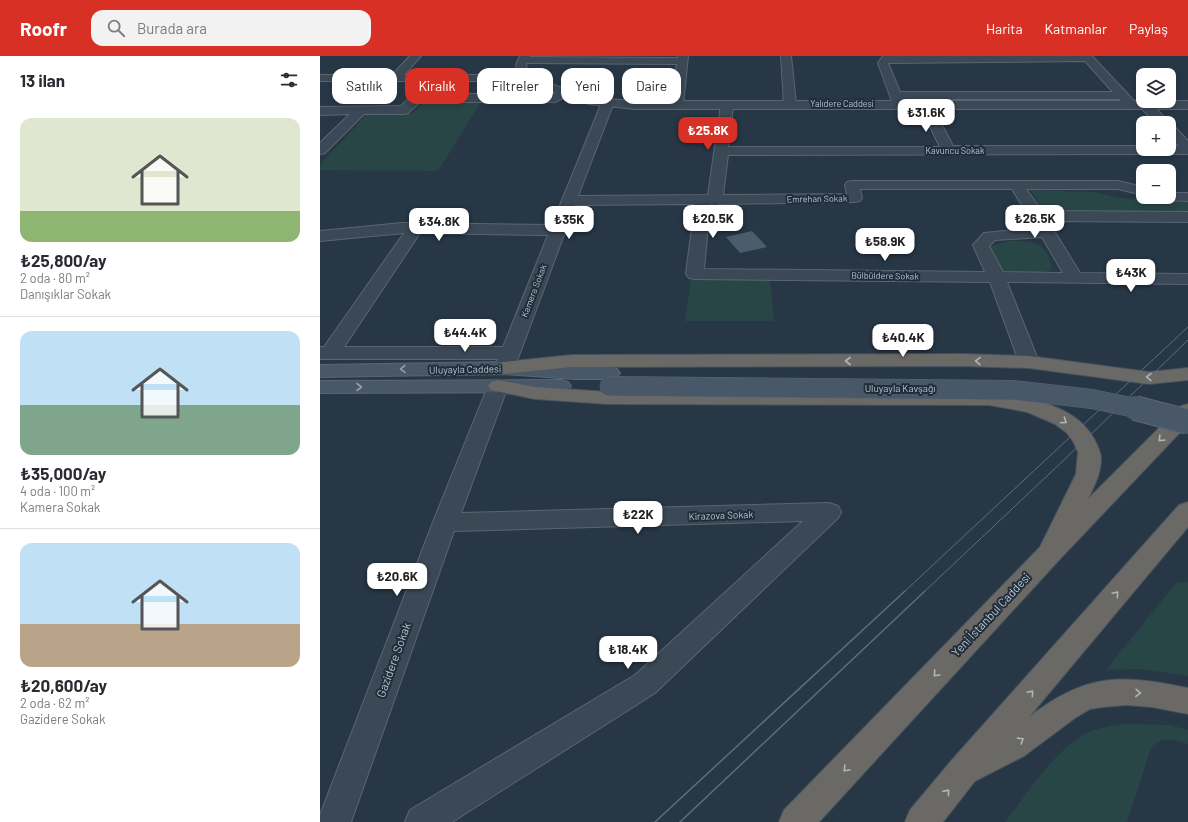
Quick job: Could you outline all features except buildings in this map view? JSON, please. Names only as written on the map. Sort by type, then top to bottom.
[{"type":"highway","points":[[504,369],[586,361],[962,360],[1029,362],[1149,378],[1188,374]]},
{"type":"highway","points":[[1029,362],[1050,377],[1054,391],[1050,398],[1031,406],[1011,394],[1006,388],[1004,382],[1006,371],[1018,364],[1029,362]]},
{"type":"highway","points":[[504,369],[535,393],[608,398],[990,399],[1006,400],[1031,406],[1057,416],[1078,432],[1089,452],[1090,462],[1088,474],[1050,553]]},
{"type":"highway","name":"Yeni İstanbul Caddesi","points":[[796,822],[1188,409]]},
{"type":"highway","points":[[922,822],[962,772],[1188,511]]},
{"type":"highway","points":[[962,772],[998,754],[1026,737],[1067,706],[1090,697],[1116,692],[1150,693],[1188,701]]},
{"type":"main road","name":"Uluyayla Caddesi","points":[[320,387],[504,369]]},
{"type":"main road","name":"Uluyayla Caddesi","points":[[320,371],[504,369],[609,380]]},
{"type":"main road","name":"Uluyayla Kavşağı","points":[[609,380],[1010,376],[1092,386],[1188,409]]},
{"type":"main road","name":"Uluyayla Kavşağı","points":[[609,380],[1014,390],[1092,399],[1150,411],[1188,422]]},
{"type":"street","points":[[397,76],[416,56]]},
{"type":"street","points":[[786,56],[790,104]]},
{"type":"street","points":[[1122,95],[897,100],[883,63],[888,57],[1087,57],[1131,104]]},
{"type":"street","points":[[521,68],[520,65],[524,58],[683,59],[676,105]]},
{"type":"street","points":[[320,78],[332,78]]},
{"type":"street","points":[[397,78],[477,78]]},
{"type":"street","points":[[320,111],[404,110],[417,98],[555,98],[561,95]]},
{"type":"street","name":"Yalıdere Caddesi","points":[[614,103],[635,105],[727,105],[897,100],[925,104],[1136,104]]},
{"type":"street","name":"Kamera Sokak","points":[[504,369],[607,104]]},
{"type":"street","points":[[925,104],[949,151]]},
{"type":"street","points":[[709,201],[721,151],[727,105]]},
{"type":"street","name":"Yalıdere Caddesi","points":[[1176,105],[1188,105]]},
{"type":"street","points":[[1148,108],[1156,116]]},
{"type":"street","points":[[320,150],[360,111]]},
{"type":"street","points":[[1176,136],[1188,149]]},
{"type":"street","name":"Kavuncu Sokak","points":[[721,151],[1188,149]]},
{"type":"street","name":"Emrehan Sokak","points":[[569,201],[709,201],[855,198],[852,185],[1118,185],[1136,189]]},
{"type":"street","points":[[1016,185],[1075,278]]},
{"type":"street","points":[[1176,196],[1188,197]]},
{"type":"street","name":"Bülbüldere Sokak","points":[[709,201],[695,274],[1188,279]]},
{"type":"street","points":[[1037,216],[1188,217]]},
{"type":"street","points":[[320,236],[402,228],[558,230]]},
{"type":"street","points":[[325,353],[415,228]]},
{"type":"street","points":[[1029,362],[997,278],[981,245],[990,236],[1047,232]]},
{"type":"street","points":[[325,353],[504,369]]},
{"type":"street","name":"Gazidere Sokak","points":[[334,822],[445,522],[504,369]]},
{"type":"street","name":"Kirazova Sokak","points":[[422,822],[645,684],[829,512],[445,522]]},
{"type":"green space","points":[[469,102],[477,102],[477,104],[480,104],[438,171],[320,170],[320,165],[367,114],[412,114],[421,104],[469,104]]},
{"type":"green space","points":[[1030,190],[1092,192],[1120,198],[1136,199],[1136,204],[1176,204],[1176,201],[1188,202],[1188,212],[1044,211]]},
{"type":"green space","points":[[1009,241],[1038,245],[1047,254],[1052,270],[1035,272],[1001,271],[990,246]]},
{"type":"green space","points":[[691,279],[770,279],[774,321],[685,321]]},
{"type":"green space","points":[[1188,582],[1188,676],[1142,669],[1106,670],[1176,583]]},
{"type":"green space","points":[[1124,724],[1170,725],[1188,730],[1188,744],[1173,740],[1164,740],[1159,741],[1151,748],[1127,822],[1005,822],[1051,763],[1072,743],[1083,735],[1092,731]]},
{"type":"tram line","points":[[904,592],[1188,327]]},
{"type":"tram line","points":[[924,592],[1084,441],[1188,340]]},
{"type":"tram line","points":[[655,822],[905,591]]},
{"type":"tram line","points":[[680,822],[925,591]]}]
